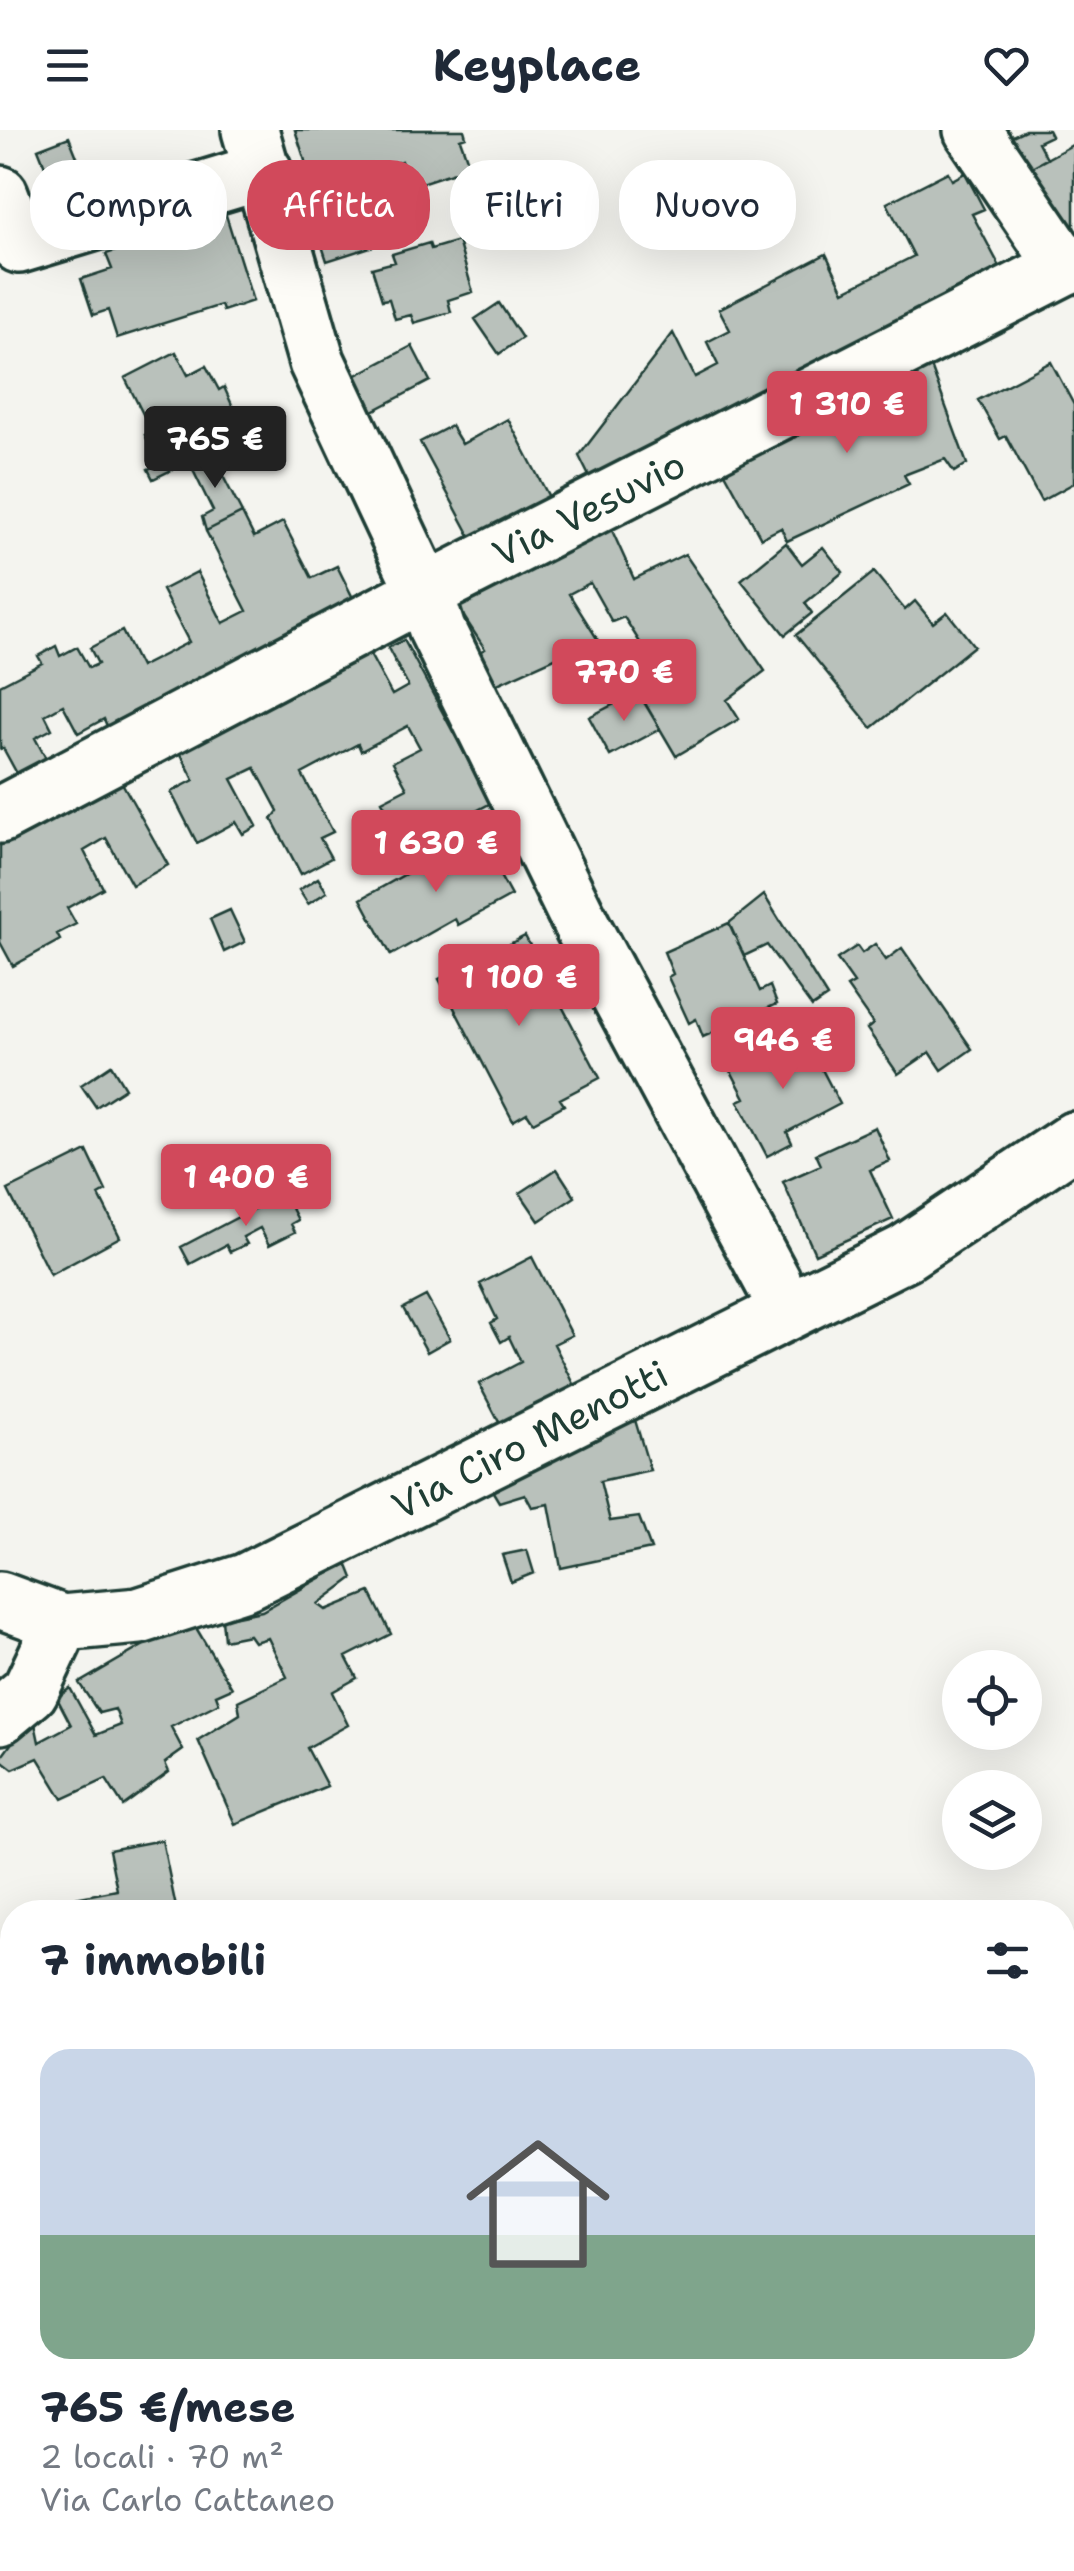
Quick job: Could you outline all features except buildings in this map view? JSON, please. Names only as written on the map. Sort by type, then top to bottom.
[{"type":"street","points":[[972,130],[1070,264]]},
{"type":"street","points":[[0,194],[18,245],[257,151],[316,362],[425,592],[437,630],[583,928],[773,1282]]},
{"type":"street","name":"Via Vesuvio","points":[[0,815],[425,592],[1070,264]]},
{"type":"street","name":"Via Ciro Menotti","points":[[62,1623],[138,1616],[245,1582],[905,1252],[1074,1140]]},
{"type":"street","points":[[0,1600],[62,1623],[30,1691],[0,1716]]}]
